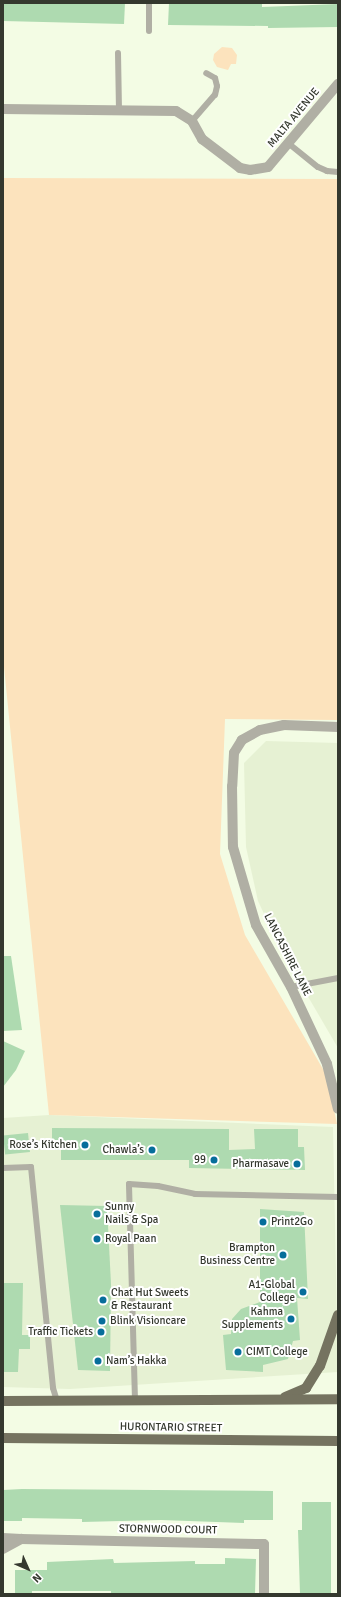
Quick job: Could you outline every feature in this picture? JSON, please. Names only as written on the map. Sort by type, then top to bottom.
[{"type":"main road","points":[[281,1399],[306,1388],[320,1366],[338,1316]]},
{"type":"main road","points":[[3,1401],[338,1399]]},
{"type":"main road","name":"HURONTARIO STREET","points":[[3,1438],[338,1441]]},
{"type":"street","name":"MALTA AVENUE","points":[[192,121],[202,139],[240,168],[250,170],[268,167],[338,84]]},
{"type":"street","points":[[3,109],[176,111],[192,121]]},
{"type":"street","name":"LANCASHIRE LANE","points":[[338,727],[284,725],[260,730],[242,740],[234,753],[233,847],[256,925],[291,987],[327,1064],[338,1109]]},
{"type":"street","name":"STORNWOOD COURT","points":[[3,1538],[264,1544],[264,1594]]},
{"type":"street","points":[[3,1549],[21,1539]]},
{"type":"lane","points":[[149,3],[149,31]]},
{"type":"lane","points":[[118,53],[119,111]]},
{"type":"lane","points":[[192,121],[215,95],[217,86],[215,78],[206,73]]},
{"type":"lane","points":[[288,143],[321,169],[338,172]]},
{"type":"lane","points":[[291,987],[338,978]]},
{"type":"lane","points":[[3,1168],[31,1167],[53,1388],[57,1400]]},
{"type":"lane","points":[[134,1400],[129,1184],[158,1186],[195,1194],[338,1197]]},
{"type":"shaded area","points":[[222,47],[232,48],[237,55],[236,64],[231,64],[228,70],[217,67],[213,60],[214,54]]},
{"type":"shaded area","points":[[3,178],[338,179],[338,720],[225,719],[220,854],[245,935],[327,1076],[337,1124],[49,1115],[3,657]]},
{"type":"shaded area","points":[[266,741],[338,743],[338,1048],[282,952],[258,901],[246,847],[244,763]]},
{"type":"shaded area","points":[[49,1115],[333,1127],[338,1372],[70,1389],[3,1387],[3,1118]]},
{"type":"building","points":[[3,3],[125,3],[124,24],[3,21]]},
{"type":"building","points":[[169,3],[262,4],[262,7],[338,4],[338,27],[268,28],[268,26],[168,25]]},
{"type":"building","points":[[3,956],[11,956],[22,1030],[3,1031]]},
{"type":"building","points":[[3,1041],[25,1051],[16,1070],[3,1087]]},
{"type":"building","points":[[52,1128],[229,1129],[229,1150],[255,1149],[254,1129],[298,1129],[298,1147],[304,1147],[305,1170],[189,1168],[189,1160],[61,1160],[61,1150],[52,1150]]},
{"type":"building","points":[[28,1133],[30,1152],[5,1155],[3,1136]]},
{"type":"building","points":[[60,1205],[107,1206],[111,1284],[110,1371],[78,1370]]},
{"type":"building","name":"Brampton Business Centre","points":[[260,1209],[304,1212],[308,1299],[297,1298],[300,1340],[293,1341],[288,1359],[263,1365],[263,1372],[226,1370],[223,1335],[231,1334],[232,1319],[241,1309],[260,1302]]},
{"type":"building","points":[[3,1283],[23,1283],[22,1335],[30,1335],[30,1349],[19,1349],[18,1372],[3,1372]]},
{"type":"building","points":[[3,1490],[273,1491],[273,1520],[244,1520],[244,1523],[161,1520],[82,1522],[82,1519],[22,1518],[22,1521],[3,1521]]},
{"type":"building","points":[[302,1502],[331,1502],[331,1594],[300,1594],[298,1530],[302,1530]]},
{"type":"building","points":[[225,1558],[256,1559],[255,1594],[32,1591],[32,1594],[15,1594],[15,1570],[47,1570],[47,1562],[113,1559],[114,1563],[195,1561],[195,1564],[225,1564]]},
{"type":"place","name":"Rose’s Kitchen","points":[[85,1145]]},
{"type":"place","name":"Chawla’s","points":[[152,1150]]},
{"type":"place","name":"99","points":[[214,1160]]},
{"type":"place","name":"Pharmasave","points":[[297,1164]]},
{"type":"place","name":"Sunny Nails & Spa","points":[[97,1214]]},
{"type":"place","name":"Print2Go","points":[[263,1222]]},
{"type":"place","name":"Royal Paan","points":[[97,1239]]},
{"type":"place","name":"Brampton Business Centre","points":[[283,1255]]},
{"type":"place","name":"A1-Global College","points":[[303,1292]]},
{"type":"place","name":"Chat Hut Sweets & Restaurant","points":[[103,1300]]},
{"type":"place","name":"Kahma Supplements","points":[[291,1319]]},
{"type":"place","name":"Blink Visioncare","points":[[102,1321]]},
{"type":"place","name":"Traffic Tickets","points":[[101,1332]]},
{"type":"place","name":"CIMT College","points":[[238,1352]]},
{"type":"place","name":"Nam’s Hakka","points":[[98,1361]]}]
